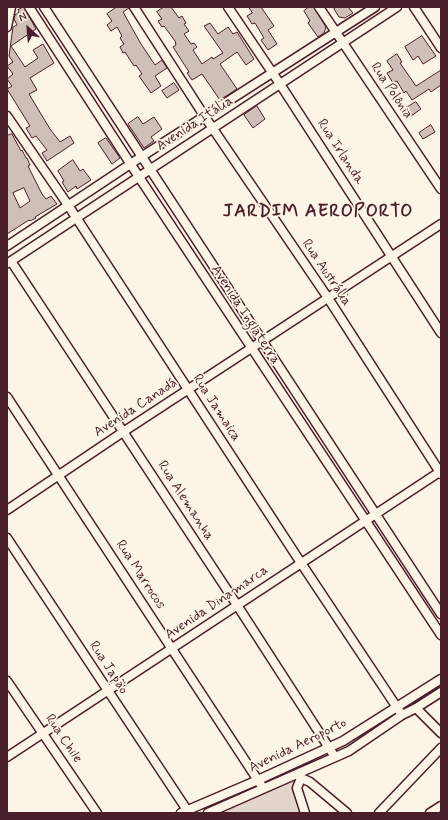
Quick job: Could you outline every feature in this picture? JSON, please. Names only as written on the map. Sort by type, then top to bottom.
[{"type":"street","points":[[7,27],[11,7]]},
{"type":"street","name":"Avenida Inglaterra","points":[[30,7],[139,177],[441,636]]},
{"type":"street","name":"Avenida Inglaterra","points":[[44,7],[441,614]]},
{"type":"street","name":"Rua Austrália","points":[[134,7],[205,117],[328,298],[441,472]]},
{"type":"street","name":"Rua Irlanda","points":[[228,7],[280,84],[441,333]]},
{"type":"street","name":"Rua Polônia","points":[[319,7],[441,189]]},
{"type":"street","name":"Avenida Itália","points":[[7,246],[141,157],[375,7]]},
{"type":"street","name":"Avenida Itália","points":[[9,262],[396,7]]},
{"type":"street","points":[[414,7],[441,48]]},
{"type":"street","name":"Rua Jamaica","points":[[7,116],[68,205],[301,563],[402,715]]},
{"type":"street","name":"Avenida Canadá","points":[[7,510],[188,389],[441,224]]},
{"type":"street","name":"Rua Alemanha","points":[[9,262],[237,605],[335,757]]},
{"type":"street","name":"Rua Marrocos","points":[[7,397],[263,788]]},
{"type":"street","name":"Avenida Dinamarca","points":[[7,757],[441,472]]},
{"type":"street","name":"Rua Japão","points":[[7,538],[186,812]]},
{"type":"street","name":"Avenida Aeroporto","points":[[186,812],[343,741],[441,679]]},
{"type":"street","name":"Rua Chile","points":[[7,681],[44,733],[97,813]]},
{"type":"street","name":"Avenida Aeroporto","points":[[208,813],[263,788],[299,776],[349,751],[402,715],[441,692]]},
{"type":"street","points":[[416,708],[441,733]]},
{"type":"street","points":[[379,813],[441,748]]},
{"type":"street","points":[[305,813],[297,788],[299,776],[310,782],[347,813]]},
{"type":"street","points":[[430,813],[441,806]]},
{"type":"shaded area","points":[[289,781],[293,782],[302,813],[218,813]]},
{"type":"building","points":[[24,7],[36,29],[11,46],[25,67],[38,58],[33,50],[43,44],[54,63],[30,78],[37,90],[29,94],[50,129],[60,142],[70,136],[74,143],[47,161],[42,153],[47,150],[36,136],[32,138],[26,128],[30,126],[7,89],[12,86],[7,79],[13,74],[7,66],[13,62],[9,56],[13,27],[17,25],[14,19],[15,15],[19,12],[18,10]]},
{"type":"building","points":[[117,7],[129,7],[123,12],[141,44],[155,65],[162,60],[167,68],[155,76],[161,86],[151,93],[139,76],[142,74],[136,65],[134,66],[125,52],[123,53],[120,47],[124,44],[120,38],[122,36],[117,27],[111,31],[107,25],[112,21],[107,14]]},
{"type":"building","points":[[164,7],[171,7],[179,18],[182,16],[186,23],[184,24],[189,31],[184,34],[191,44],[194,43],[197,47],[193,50],[202,64],[212,57],[213,59],[223,53],[204,26],[210,23],[218,34],[228,27],[233,34],[237,32],[254,59],[246,65],[237,52],[220,64],[237,89],[220,100],[202,74],[192,80],[187,73],[189,72],[173,47],[176,45],[175,41],[164,26],[162,27],[158,21],[162,19],[157,12]]},
{"type":"building","points":[[249,7],[261,7],[274,26],[268,30],[277,44],[268,50],[261,40],[264,38],[255,23],[252,24],[247,16],[252,13]]},
{"type":"building","points":[[309,7],[314,7],[326,27],[324,33],[318,37],[308,23],[310,21],[304,11]]},
{"type":"building","points":[[337,7],[348,7],[353,13],[345,18],[339,17],[334,9]]},
{"type":"building","points":[[422,36],[436,56],[423,64],[418,56],[413,60],[405,47]]},
{"type":"building","points":[[397,54],[402,62],[400,63],[416,86],[441,70],[441,85],[431,92],[429,89],[412,100],[406,91],[404,93],[397,81],[393,83],[387,73],[393,70],[387,61]]},
{"type":"building","points":[[174,83],[179,90],[167,98],[162,91]]},
{"type":"building","points":[[416,102],[421,109],[411,116],[406,108]]},
{"type":"building","points":[[257,106],[265,119],[253,128],[244,115]]},
{"type":"building","points":[[138,117],[143,124],[154,117],[162,129],[151,137],[154,141],[144,148],[128,124]]},
{"type":"building","points":[[431,125],[435,132],[423,139],[419,133]]},
{"type":"building","points":[[12,134],[21,151],[22,150],[27,158],[30,165],[28,166],[42,194],[46,199],[51,196],[57,204],[35,217],[36,218],[30,221],[29,220],[7,234],[7,136]],"holes":[[[24,188],[30,201],[20,208],[13,193]]]},
{"type":"building","points":[[106,138],[120,158],[112,164],[98,143]]},
{"type":"building","points":[[73,160],[80,171],[83,169],[91,180],[77,189],[76,186],[68,192],[58,171]]},
{"type":"district","name":"JARDIM AEROPORTO","points":[[318,212]]}]
